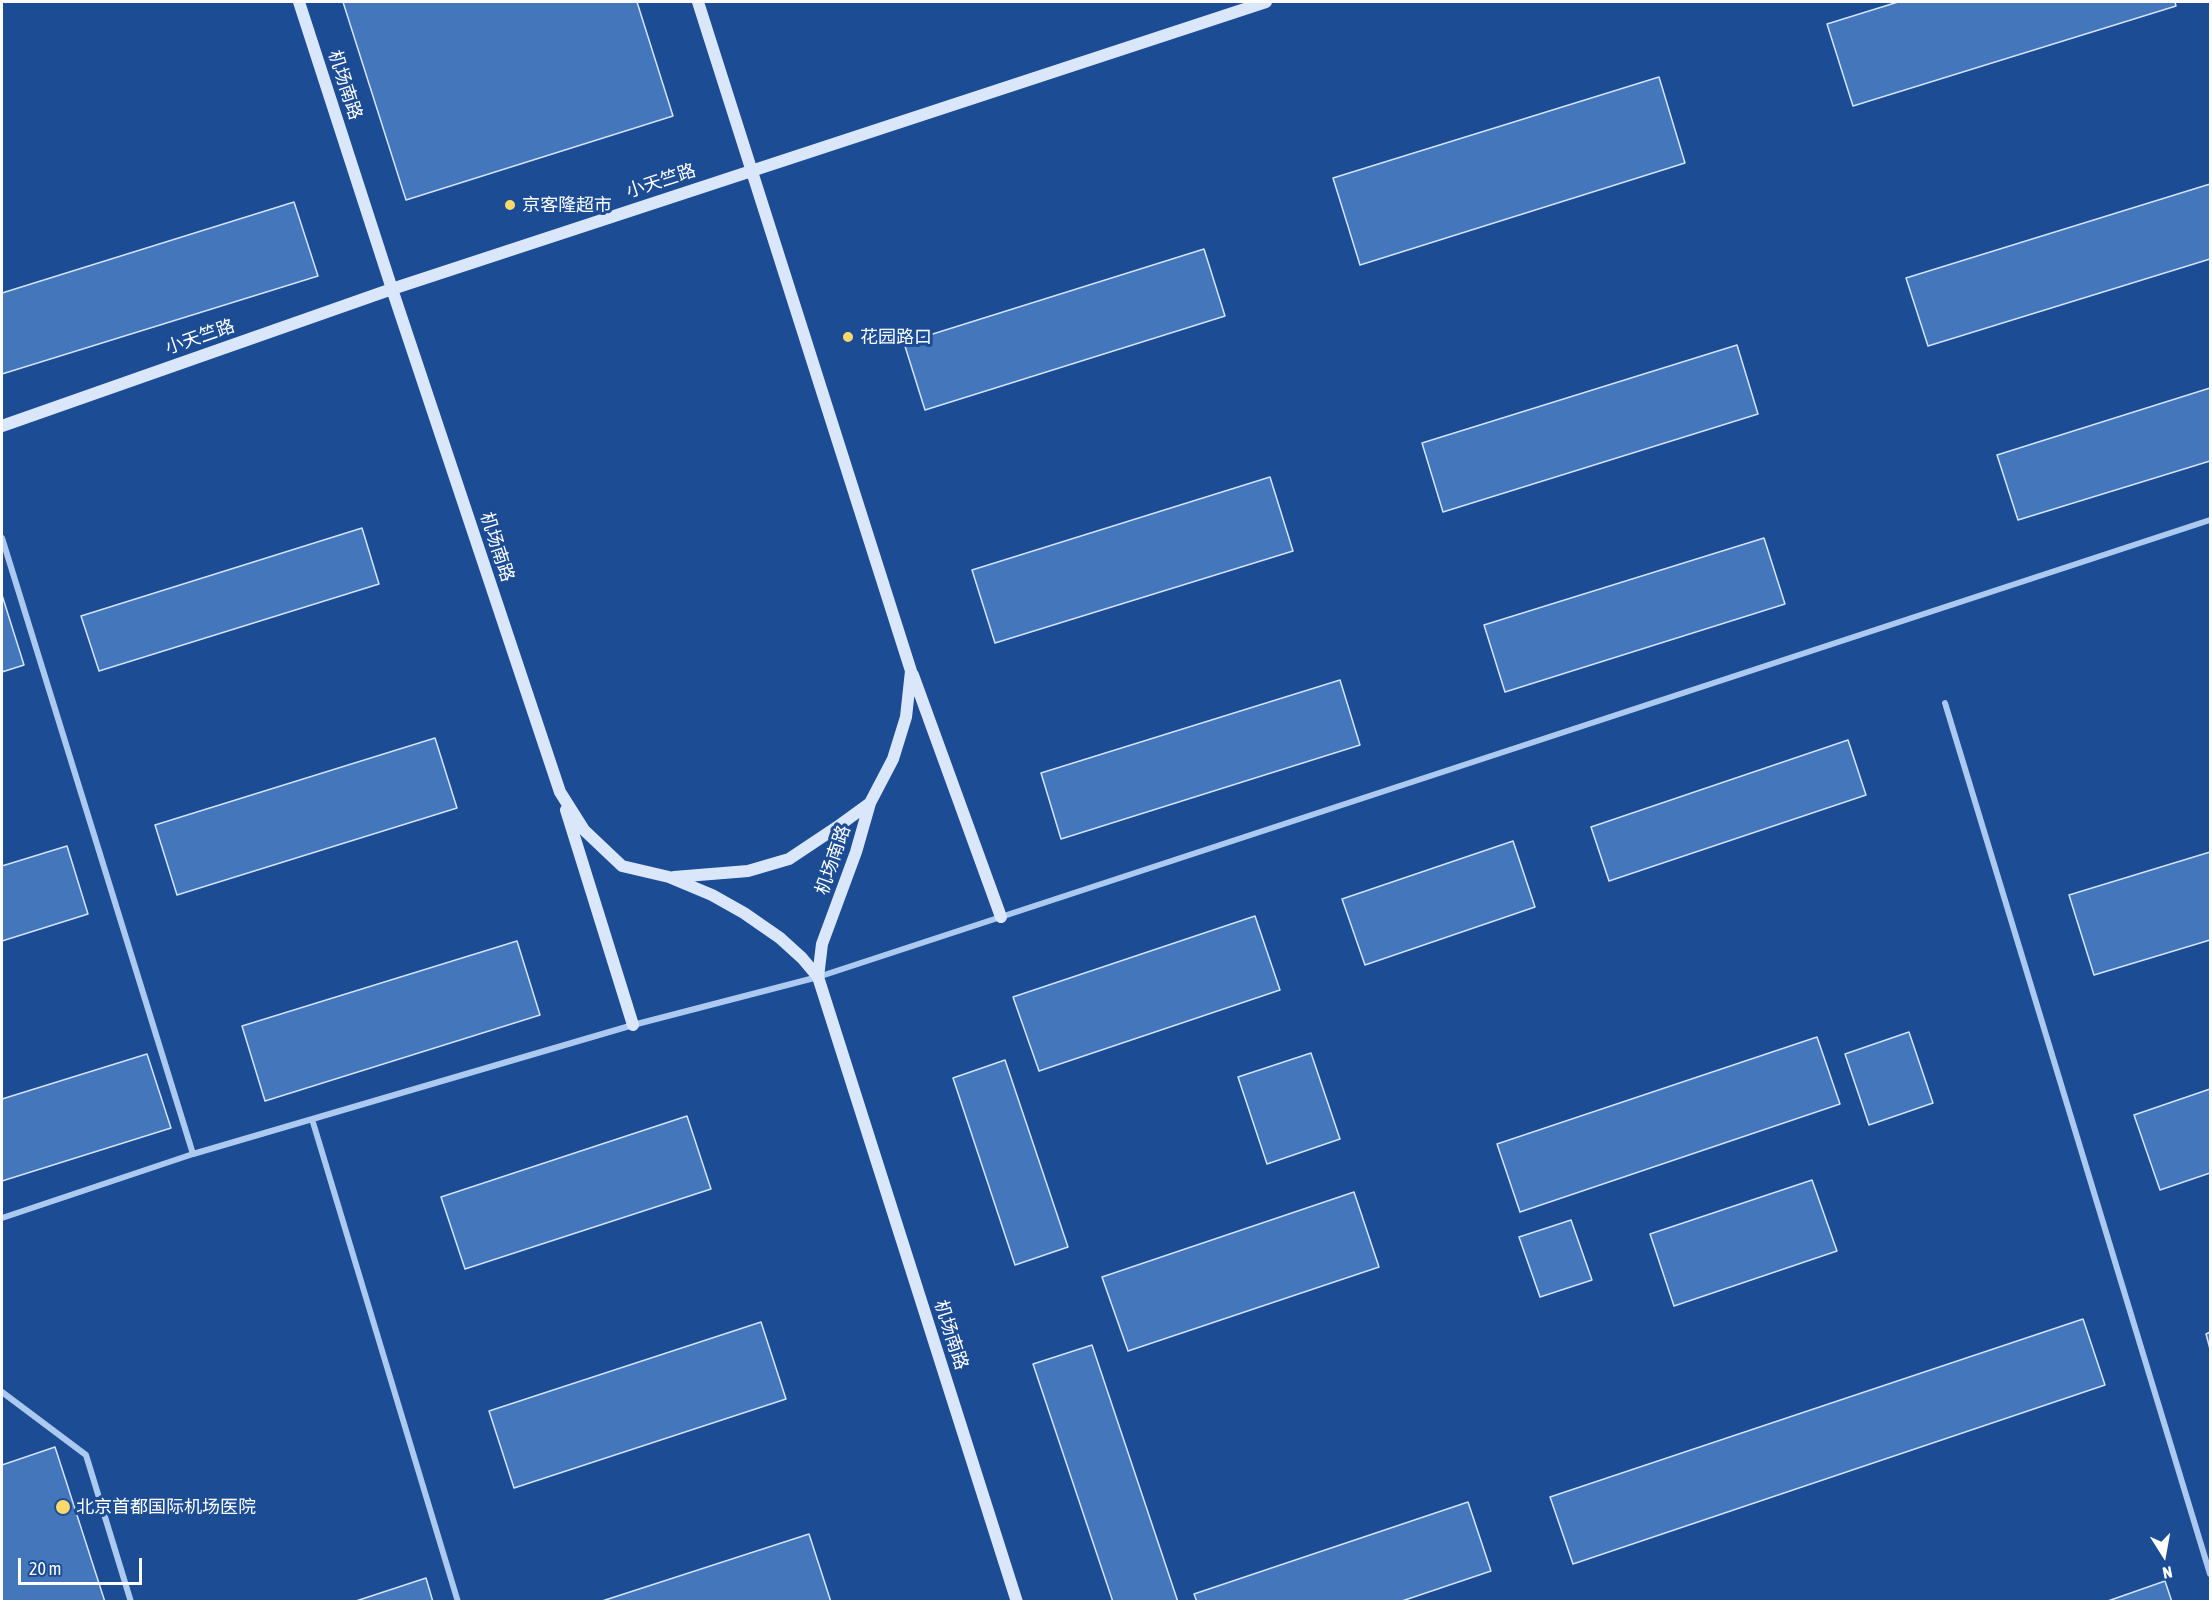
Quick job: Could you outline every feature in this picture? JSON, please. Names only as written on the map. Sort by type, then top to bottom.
[{"type":"street","name":"机场南路","points":[[298,2],[560,792],[584,830],[622,866],[669,877],[744,913],[780,938],[818,977],[1017,1602]]},
{"type":"street","name":"机场南路","points":[[698,2],[911,671],[906,717],[893,759],[870,803],[856,852],[822,945],[818,977]]},
{"type":"street","name":"小天竺路","points":[[2,426],[392,289],[1266,2]]},
{"type":"street","points":[[2,1218],[193,1154],[633,1025],[818,977],[2211,520]]},
{"type":"street","points":[[2,538],[193,1154]]},
{"type":"street","points":[[911,671],[1001,917]]},
{"type":"street","points":[[1945,703],[2211,1574]]},
{"type":"street","points":[[560,792],[633,1025]]},
{"type":"street","points":[[669,877],[748,871],[789,859],[870,803]]},
{"type":"street","points":[[312,1119],[458,1602]]},
{"type":"street","points":[[2,1392],[86,1455],[131,1602]]},
{"type":"building","points":[[343,2],[637,2],[673,116],[406,200]]},
{"type":"building","points":[[1898,2],[2175,2],[2176,6],[1853,106],[1827,24]]},
{"type":"building","points":[[1659,77],[1685,163],[1360,265],[1333,178]]},
{"type":"building","points":[[2210,184],[2210,259],[1928,346],[1906,278]]},
{"type":"building","points":[[294,202],[318,276],[2,374],[2,293]]},
{"type":"building","points":[[1204,249],[1225,316],[925,410],[904,343]]},
{"type":"building","points":[[1737,345],[1758,414],[1443,512],[1422,443]]},
{"type":"building","points":[[2210,388],[2210,461],[2018,520],[1997,455]]},
{"type":"building","points":[[1270,477],[1293,551],[995,643],[972,570]]},
{"type":"building","points":[[362,528],[379,584],[99,671],[81,616]]},
{"type":"building","points":[[1764,538],[1785,604],[1505,692],[1484,625]]},
{"type":"building","points":[[2,595],[24,665],[2,672]]},
{"type":"building","points":[[1340,680],[1360,745],[1061,839],[1041,773]]},
{"type":"building","points":[[435,738],[457,808],[177,895],[155,825]]},
{"type":"building","points":[[1848,740],[1866,795],[1609,881],[1591,827]]},
{"type":"building","points":[[1513,841],[1535,907],[1365,965],[1342,899]]},
{"type":"building","points":[[67,846],[88,914],[2,941],[2,866]]},
{"type":"building","points":[[2210,852],[2210,940],[2094,975],[2069,895]]},
{"type":"building","points":[[1255,916],[1280,990],[1039,1071],[1013,997]]},
{"type":"building","points":[[517,941],[540,1015],[265,1101],[242,1026]]},
{"type":"building","points":[[1909,1032],[1933,1103],[1869,1125],[1845,1054]]},
{"type":"building","points":[[1817,1037],[1840,1104],[1520,1212],[1497,1144]]},
{"type":"building","points":[[1311,1053],[1340,1139],[1267,1164],[1238,1077]]},
{"type":"building","points":[[147,1054],[171,1128],[2,1181],[2,1099]]},
{"type":"building","points":[[1005,1060],[1068,1247],[1015,1265],[953,1078]]},
{"type":"building","points":[[2210,1089],[2210,1173],[2160,1190],[2134,1115]]},
{"type":"building","points":[[687,1116],[711,1189],[465,1269],[441,1197]]},
{"type":"building","points":[[1812,1180],[1837,1251],[1674,1306],[1650,1234]]},
{"type":"building","points":[[1354,1192],[1379,1267],[1128,1351],[1102,1277]]},
{"type":"building","points":[[1571,1220],[1592,1280],[1540,1297],[1519,1237]]},
{"type":"building","points":[[2083,1319],[2105,1385],[1573,1564],[1550,1497]]},
{"type":"building","points":[[761,1322],[786,1399],[514,1488],[489,1411]]},
{"type":"building","points":[[2210,1332],[2210,1349],[2206,1334]]},
{"type":"building","points":[[1092,1345],[1178,1602],[1113,1602],[1033,1364]]},
{"type":"building","points":[[55,1447],[105,1602],[2,1602],[2,1465]]},
{"type":"building","points":[[1468,1502],[1491,1571],[1399,1602],[1197,1602],[1194,1594]]},
{"type":"building","points":[[809,1534],[831,1602],[599,1602]]},
{"type":"building","points":[[426,1578],[433,1602],[353,1602]]},
{"type":"building","points":[[2165,1581],[2172,1602],[2105,1602]]},
{"type":"place","name":"京客隆超市","points":[[510,205]]},
{"type":"place","name":"花园路口","points":[[848,337]]},
{"type":"place","name":"北京首都国际机场医院","points":[[63,1507]]}]
